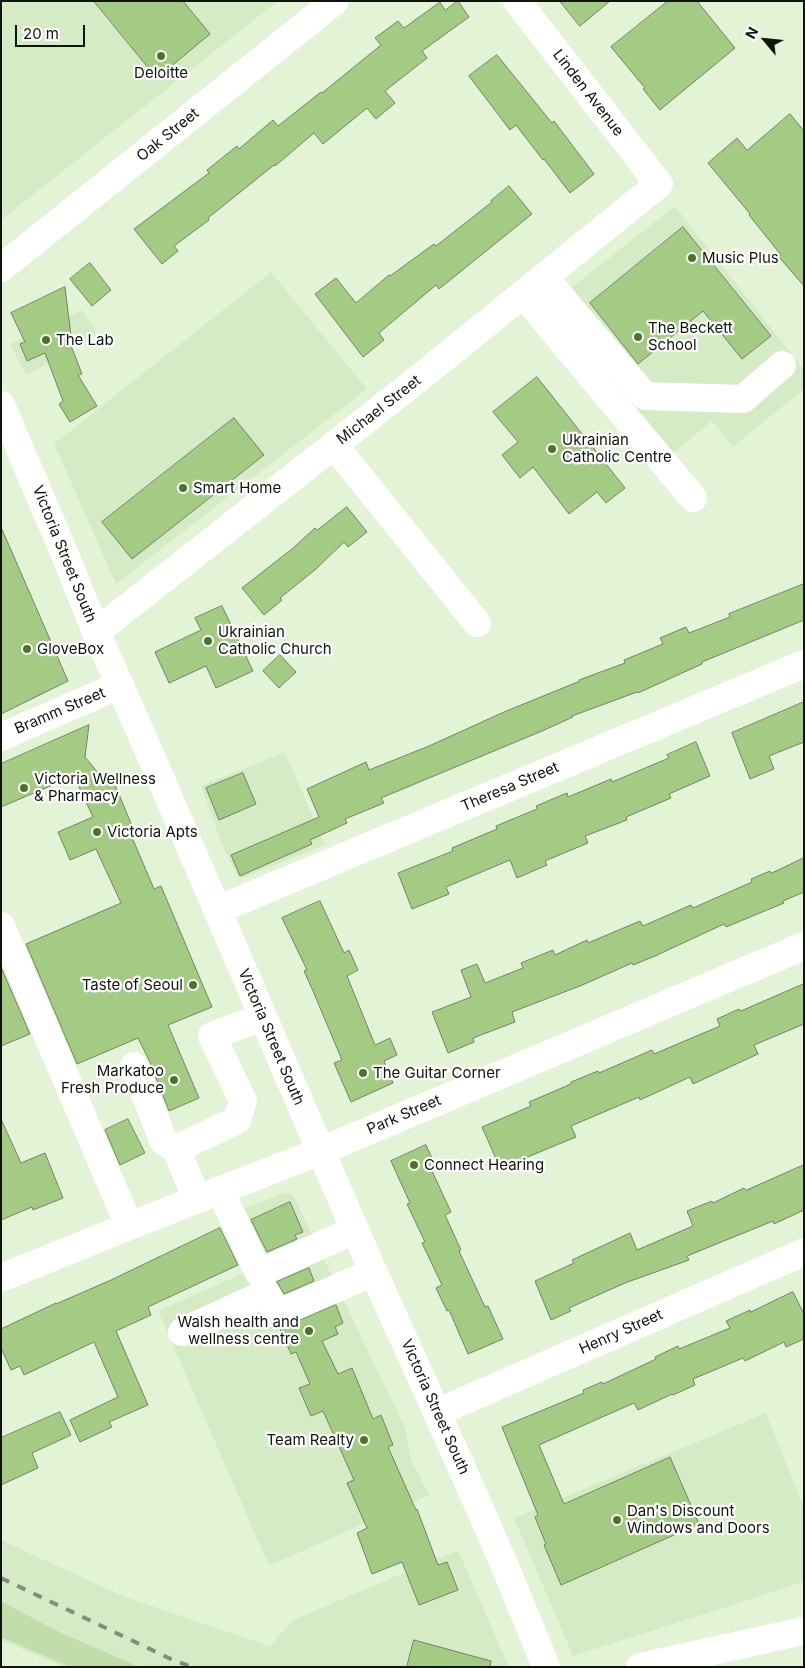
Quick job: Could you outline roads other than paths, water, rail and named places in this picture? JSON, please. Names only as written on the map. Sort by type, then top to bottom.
[{"type":"street","name":"Oak Street","points":[[1,268],[335,1]]},
{"type":"street","name":"Linden Avenue","points":[[517,1],[659,184]]},
{"type":"street","name":"Michael Street","points":[[96,632],[334,445],[659,184]]},
{"type":"street","points":[[533,285],[645,396],[743,399],[782,365]]},
{"type":"street","points":[[533,285],[693,498]]},
{"type":"street","name":"Victoria Street South","points":[[4,421],[120,685],[320,1151],[438,1412],[520,1600],[546,1667]]},
{"type":"street","points":[[334,445],[477,623]]},
{"type":"street","name":"Theresa Street","points":[[216,910],[804,664]]},
{"type":"street","name":"Bramm Street","points":[[1,736],[120,685]]},
{"type":"street","points":[[1,926],[129,1226]]},
{"type":"street","name":"Park Street","points":[[1,1278],[320,1151],[804,946]]},
{"type":"street","points":[[176,1150],[237,1120],[243,1101],[212,1036],[262,1017]]},
{"type":"street","points":[[134,1066],[164,1142],[176,1150],[208,1194],[263,1283],[277,1314],[374,1272]]},
{"type":"street","points":[[182,1332],[355,1230]]},
{"type":"street","name":"Henry Street","points":[[438,1412],[804,1252]]},
{"type":"street","points":[[640,1667],[711,1660],[804,1632]]},
{"type":"railway","points":[[1,1578],[173,1660],[192,1667]]},
{"type":"place","name":"Deloitte","points":[[161,56]]},
{"type":"place","name":"Music Plus","points":[[692,258]]},
{"type":"place","name":"The Beckett School","points":[[638,337]]},
{"type":"place","name":"The Lab","points":[[46,340]]},
{"type":"place","name":"Ukrainian Catholic Centre","points":[[552,449]]},
{"type":"place","name":"Smart Home","points":[[183,488]]},
{"type":"place","name":"Ukrainian Catholic Church","points":[[208,641]]},
{"type":"place","name":"GloveBox","points":[[27,649]]},
{"type":"place","name":"Victoria Wellness & Pharmacy","points":[[24,788]]},
{"type":"place","name":"Victoria Apts","points":[[97,832]]},
{"type":"place","name":"Taste of Seoul","points":[[193,985]]},
{"type":"place","name":"The Guitar Corner","points":[[363,1073]]},
{"type":"place","name":"Markatoo Fresh Produce","points":[[174,1080]]},
{"type":"place","name":"Connect Hearing","points":[[414,1165]]},
{"type":"place","name":"Walsh health and wellness centre","points":[[309,1331]]},
{"type":"place","name":"Team Realty","points":[[364,1440]]},
{"type":"place","name":"Dan's Discount Windows and Doors","points":[[617,1520]]}]
